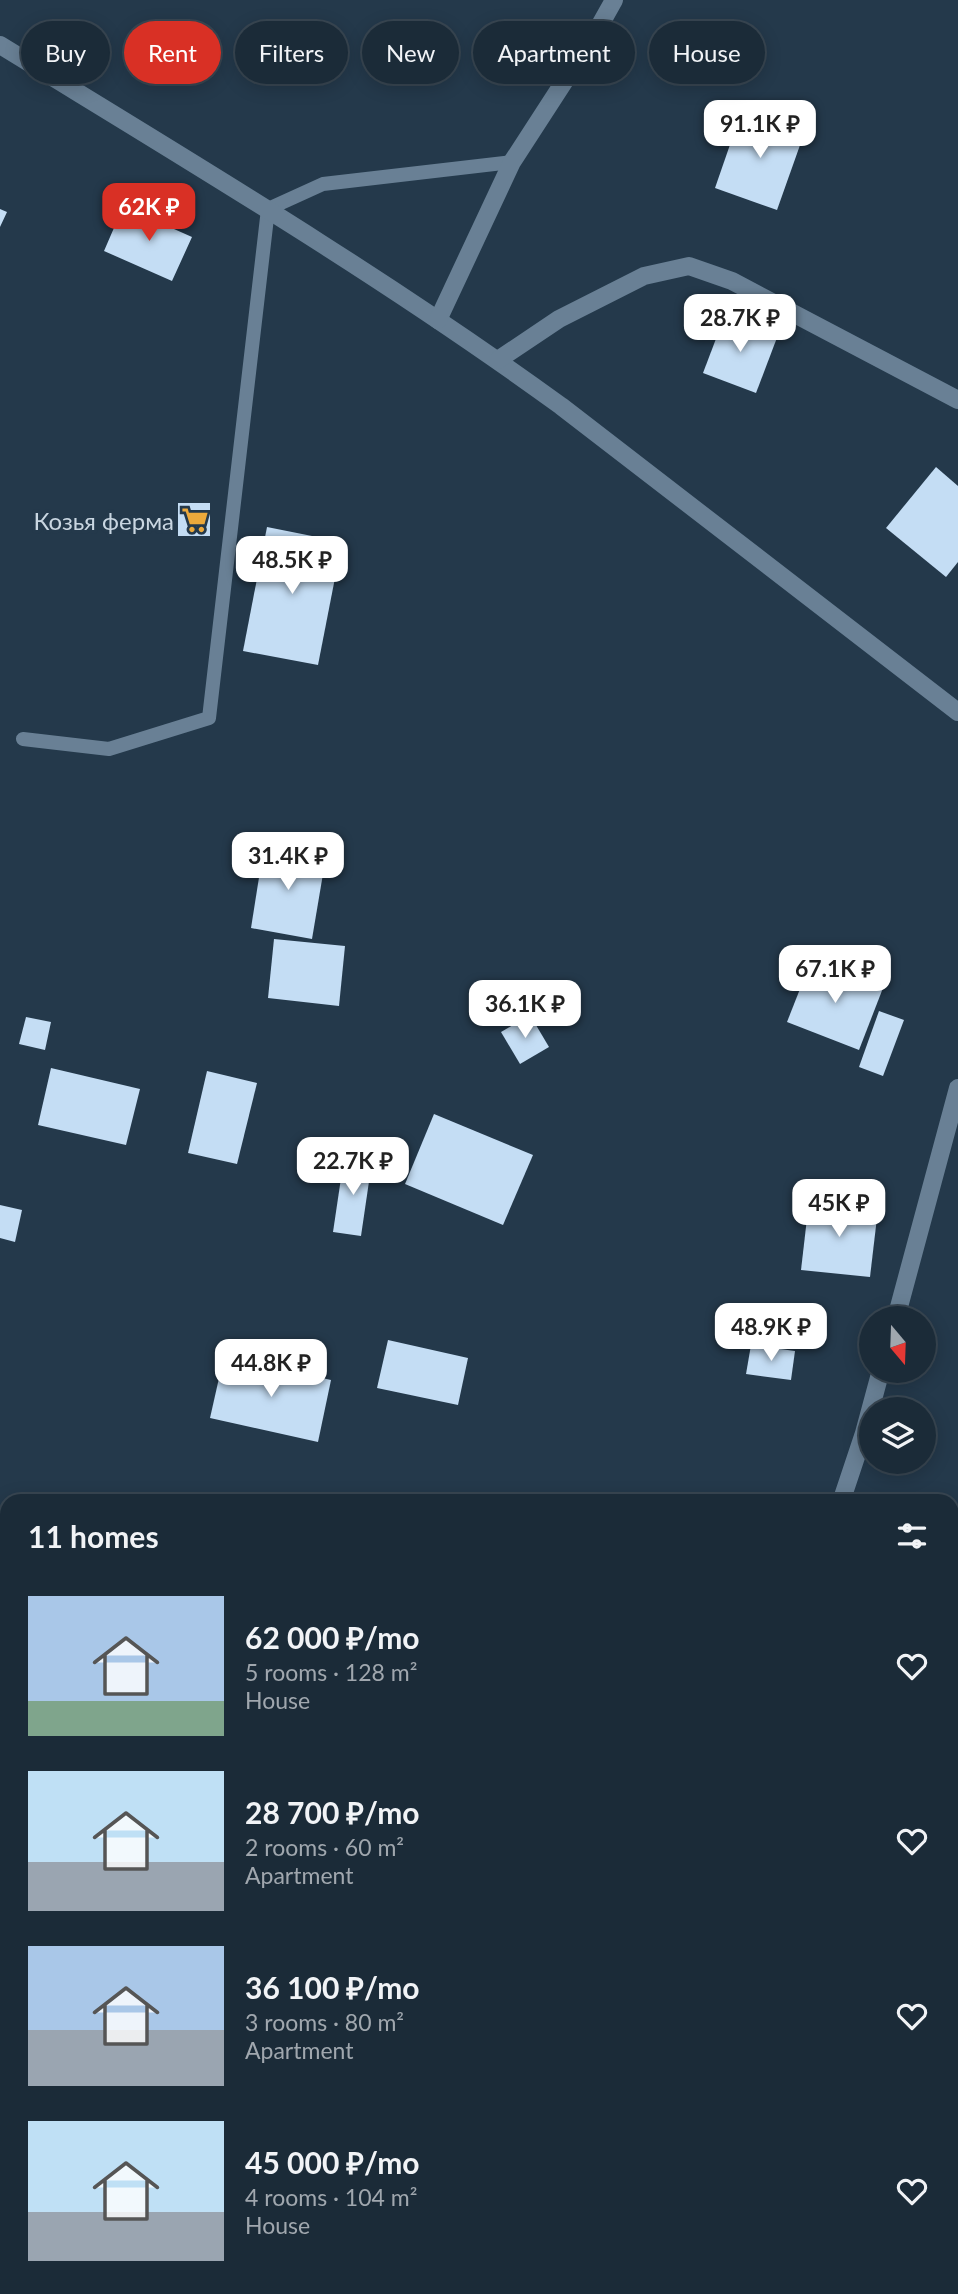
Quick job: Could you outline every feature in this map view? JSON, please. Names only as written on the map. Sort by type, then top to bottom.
[{"type":"street","points":[[438,320],[512,162],[614,0]]},
{"type":"street","points":[[0,45],[268,209],[498,360],[958,712]]},
{"type":"street","points":[[498,360],[559,319],[644,276],[689,265],[732,281],[958,400]]},
{"type":"street","points":[[899,1306],[958,1088]]},
{"type":"street","points":[[844,1494],[877,1383]]},
{"type":"lane","points":[[23,738],[109,749],[209,718],[268,209],[324,184],[512,162]]},
{"type":"building","points":[[742,110],[805,131],[777,210],[715,188]]},
{"type":"building","points":[[123,207],[157,222],[161,214],[177,221],[174,229],[192,237],[172,281],[104,251]]},
{"type":"building","points":[[0,209],[7,212],[0,227]]},
{"type":"building","points":[[725,315],[778,335],[756,393],[703,373]]},
{"type":"building","points":[[936,467],[958,486],[958,562],[946,577],[886,528]]},
{"type":"building","points":[[178,503],[210,503],[210,536],[178,536]]},
{"type":"building","points":[[267,527],[342,542],[318,665],[243,651]]},
{"type":"building","points":[[264,846],[326,856],[312,939],[251,928]]},
{"type":"building","points":[[274,939],[345,946],[339,1006],[268,998]]},
{"type":"building","points":[[811,961],[883,988],[859,1050],[787,1022]]},
{"type":"building","points":[[879,1011],[904,1020],[883,1076],[859,1067]]},
{"type":"building","points":[[530,1015],[549,1047],[520,1064],[501,1032]]},
{"type":"building","points":[[26,1017],[51,1022],[45,1050],[19,1044]]},
{"type":"building","points":[[51,1068],[140,1089],[126,1145],[38,1125]]},
{"type":"building","points":[[207,1071],[257,1083],[237,1164],[188,1153]]},
{"type":"building","points":[[434,1114],[533,1155],[503,1225],[405,1184]]},
{"type":"building","points":[[344,1158],[372,1161],[361,1236],[333,1232]]},
{"type":"building","points":[[809,1201],[878,1209],[870,1277],[801,1270]]},
{"type":"building","points":[[0,1205],[22,1210],[15,1242],[0,1238]]},
{"type":"building","points":[[388,1340],[468,1358],[458,1405],[377,1388]]},
{"type":"building","points":[[751,1345],[795,1351],[791,1380],[746,1374]]},
{"type":"building","points":[[224,1356],[331,1380],[318,1442],[210,1418]]},
{"type":"place","name":"Козья ферма","points":[[195,520]]}]
